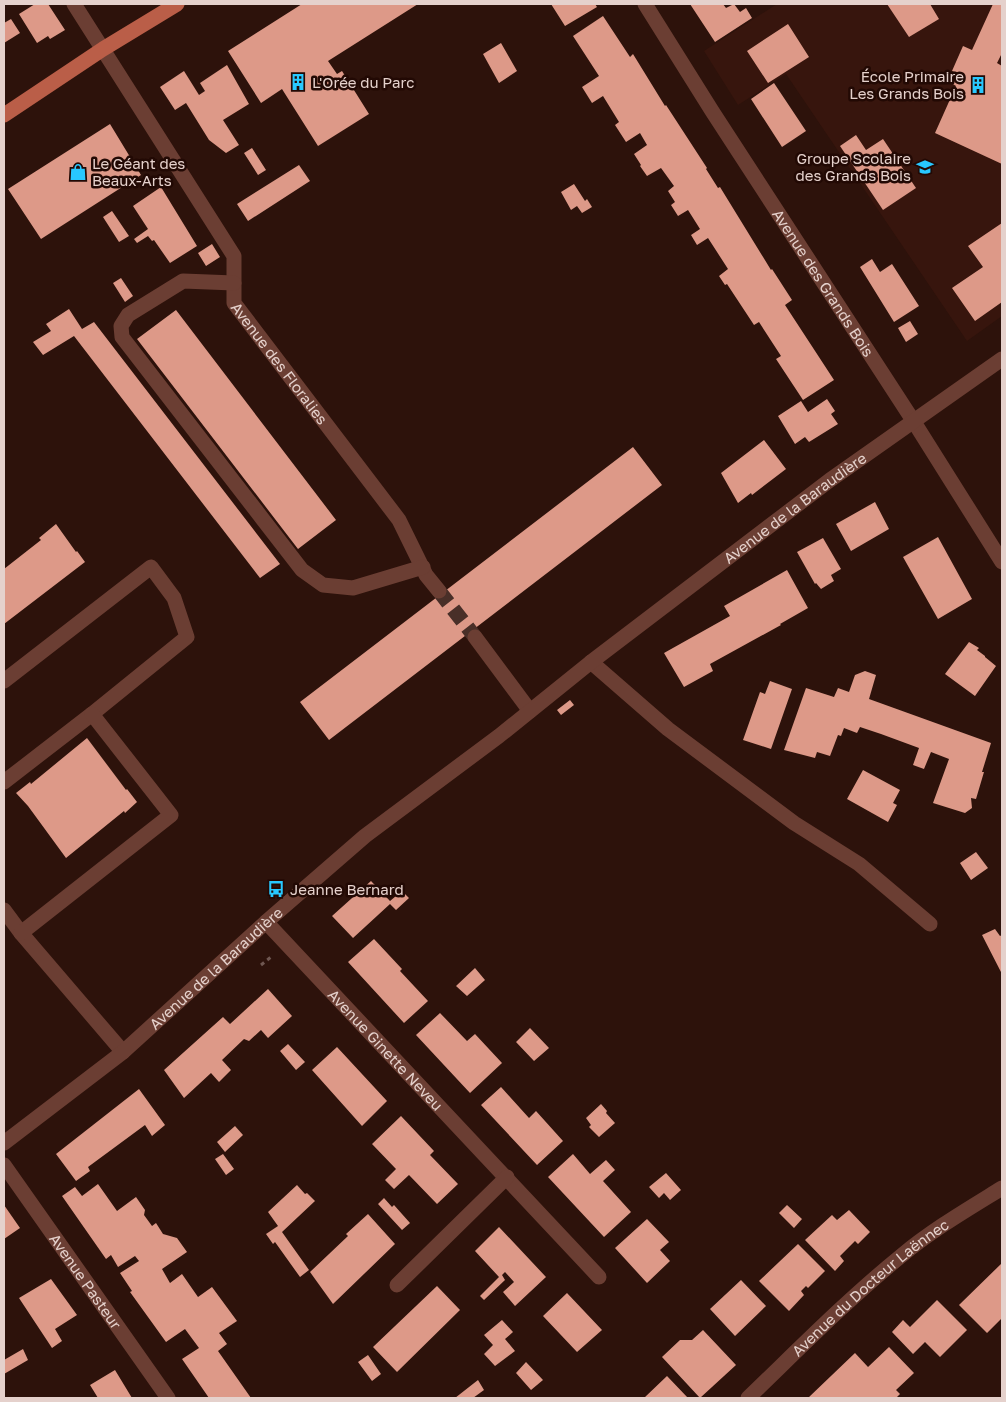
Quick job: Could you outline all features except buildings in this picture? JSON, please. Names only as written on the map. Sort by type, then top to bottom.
[{"type":"main road","points":[[4,115],[103,49],[177,4]]},
{"type":"street","name":"Avenue des Floralies","points":[[74,4],[234,256],[234,303],[399,520],[423,567],[439,591]]},
{"type":"street","name":"Avenue des Grands Bois","points":[[645,4],[1002,562]]},
{"type":"street","points":[[234,283],[182,281],[128,315],[121,326],[122,337],[302,570],[323,585],[353,588],[423,567]]},
{"type":"street","name":"Avenue de la Baraudière","points":[[4,1143],[123,1052],[266,922],[365,836],[530,712],[591,662],[830,480],[1002,359]]},
{"type":"street","points":[[4,681],[150,567],[174,598],[187,637],[4,782]]},
{"type":"street","points":[[475,637],[530,712]]},
{"type":"street","points":[[591,662],[668,730],[794,823],[859,864],[930,924]]},
{"type":"street","points":[[21,933],[171,815],[92,714]]},
{"type":"street","points":[[4,910],[21,933],[123,1052]]},
{"type":"street","name":"Avenue Ginette Neveu","points":[[266,922],[599,1277]]},
{"type":"street","name":"Avenue Pasteur","points":[[4,1165],[168,1398]]},
{"type":"street","points":[[397,1285],[507,1177]]},
{"type":"street","name":"Avenue du Docteur Laënnec","points":[[748,1398],[851,1299],[902,1255],[1002,1188]]},
{"type":"shaded area","name":"Groupe Scolaire des Grands Bois","points":[[777,4],[1002,4],[1002,316],[967,341],[786,74],[738,105],[704,51]]},
{"type":"tunnel","points":[[439,591],[475,637]]},
{"type":"place","name":"L'Orée du Parc","points":[[298,82]]},
{"type":"place","name":"École Primaire Les Grands Bois","points":[[978,85]]},
{"type":"place","name":"Groupe Scolaire des Grands Bois","points":[[925,167]]},
{"type":"place","name":"Le Géant des Beaux-Arts","points":[[78,172]]},
{"type":"place","name":"Jeanne Bernard","points":[[276,889]]}]
